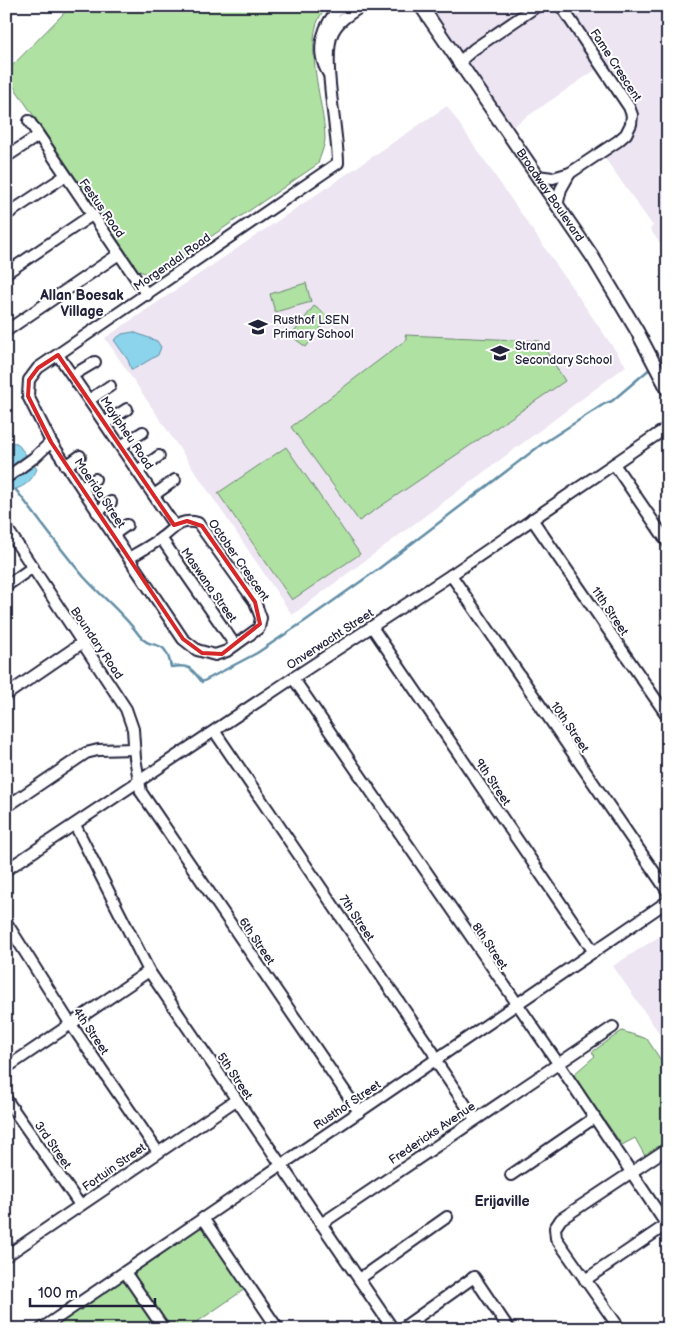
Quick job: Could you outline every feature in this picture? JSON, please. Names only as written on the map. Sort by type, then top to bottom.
[{"type":"main road","name":"Broadway Boulevard","points":[[421,6],[613,289],[668,390]]},
{"type":"street","name":"Morgendal Road","points":[[329,76],[322,60],[322,38],[330,19],[342,6]]},
{"type":"street","name":"Morgendal Road","points":[[51,442],[30,404],[27,387],[38,368],[338,163],[338,144],[329,76],[329,48],[333,33],[340,22],[362,6]]},
{"type":"street","points":[[458,63],[474,49],[537,6]]},
{"type":"street","name":"Fame Crescent","points":[[537,176],[553,178],[570,174],[623,137],[630,127],[632,115],[630,106],[561,6]]},
{"type":"street","name":"Festus Road","points":[[29,121],[147,295]]},
{"type":"street","points":[[6,157],[38,136]]},
{"type":"street","name":"Fame Crescent","points":[[557,206],[561,189],[570,174]]},
{"type":"street","points":[[6,215],[65,176]]},
{"type":"street","points":[[6,273],[92,215]]},
{"type":"street","points":[[6,331],[119,254]]},
{"type":"street","name":"Mayipheu Road","points":[[58,355],[174,525]]},
{"type":"street","points":[[73,375],[95,362]]},
{"type":"street","points":[[89,400],[110,386]]},
{"type":"street","points":[[105,423],[127,409]]},
{"type":"street","name":"Onverwacht Street","points":[[6,870],[215,732],[292,678],[451,575],[668,427]]},
{"type":"street","points":[[121,446],[143,432]]},
{"type":"street","points":[[6,478],[33,459],[51,442]]},
{"type":"street","name":"Moerida Street","points":[[51,442],[128,558]]},
{"type":"street","points":[[66,466],[80,456]]},
{"type":"street","points":[[138,471],[159,456]]},
{"type":"street","points":[[614,464],[668,543]]},
{"type":"street","points":[[82,488],[95,479]]},
{"type":"street","points":[[154,495],[175,480]]},
{"type":"street","points":[[97,512],[111,502]]},
{"type":"street","name":"11th Street","points":[[532,519],[668,717]]},
{"type":"street","name":"October Crescent","points":[[128,558],[191,647],[202,653],[215,655],[222,654],[236,645],[258,628],[262,618],[260,610],[202,526],[187,521],[174,525]]},
{"type":"street","points":[[113,535],[127,525]]},
{"type":"street","points":[[128,558],[161,538],[174,525]]},
{"type":"street","name":"Boundary Road","points":[[6,527],[126,709],[133,730],[134,749],[140,782]]},
{"type":"street","name":"Maswana Street","points":[[161,538],[236,645]]},
{"type":"street","points":[[6,586],[33,567]]},
{"type":"street","name":"10th Street","points":[[451,575],[668,892]]},
{"type":"street","name":"9th Street","points":[[372,627],[594,952]]},
{"type":"street","points":[[6,695],[82,643]]},
{"type":"street","name":"8th Street","points":[[292,678],[516,1005],[558,1063],[667,1226]]},
{"type":"street","name":"7th Street","points":[[215,732],[475,1119]]},
{"type":"street","points":[[6,807],[86,753],[98,750],[134,749]]},
{"type":"street","name":"6th Street","points":[[140,782],[141,792],[150,806],[359,1112]]},
{"type":"street","name":"5th Street","points":[[75,825],[149,971],[393,1329]]},
{"type":"street","name":"Rusthof Street","points":[[41,1329],[668,901]]},
{"type":"street","name":"4th Street","points":[[6,922],[71,1025],[158,1152]]},
{"type":"street","points":[[6,1068],[149,971]]},
{"type":"street","name":"Fredericks Avenue","points":[[321,1224],[613,1027]]},
{"type":"street","name":"3rd Street","points":[[6,1100],[80,1206]]},
{"type":"street","name":"Fortuin Street","points":[[6,1256],[236,1100]]},
{"type":"street","points":[[511,1175],[594,1118]]},
{"type":"street","points":[[620,1329],[556,1238],[555,1228],[561,1219],[668,1148]]},
{"type":"street","points":[[360,1279],[447,1217]]},
{"type":"street","points":[[203,1218],[278,1329]]},
{"type":"street","points":[[586,1280],[667,1226]]},
{"type":"street","points":[[125,1272],[164,1329]]},
{"type":"street","points":[[400,1329],[474,1277],[509,1329]]},
{"type":"highlighted area","points":[[58,355],[174,525],[187,521],[202,526],[255,602],[260,624],[222,654],[202,653],[183,639],[51,442],[28,396],[29,380],[38,368]]},
{"type":"shaded area","points":[[421,6],[668,6],[668,255],[650,229],[653,226],[602,154],[613,145],[632,119],[601,66],[506,131]]},
{"type":"shaded area","name":"Strand Secondary School","points":[[447,106],[626,366],[292,615],[105,338]]},
{"type":"shaded area","points":[[668,931],[668,1046],[613,966]]},
{"type":"green space","points":[[71,6],[329,6],[320,17],[315,32],[315,68],[325,138],[318,164],[153,276],[139,271],[6,75],[6,72]]},
{"type":"green space","points":[[306,283],[311,302],[275,312],[270,294]]},
{"type":"green space","points":[[314,306],[329,317],[306,347],[291,336]]},
{"type":"green space","points":[[405,335],[540,341],[565,381],[359,521],[291,427],[407,339]]},
{"type":"green space","points":[[286,447],[360,554],[292,600],[218,493]]},
{"type":"green space","points":[[622,1031],[647,1039],[668,1071],[668,1142],[645,1156],[635,1138],[622,1145],[573,1075],[595,1056],[592,1052]]},
{"type":"green space","points":[[198,1227],[205,1229],[245,1289],[187,1329],[167,1329],[134,1277],[138,1268]]},
{"type":"green space","points":[[118,1282],[127,1283],[159,1329],[49,1329]]},
{"type":"water","points":[[133,332],[157,341],[161,347],[158,355],[131,369],[128,360],[114,340],[122,334]]},
{"type":"water","points":[[6,442],[17,443],[37,469],[32,478],[25,484],[17,489],[6,491]]},
{"type":"waterway","points":[[6,10],[10,6]]},
{"type":"waterway","points":[[659,363],[668,357]]},
{"type":"waterway","points":[[16,490],[84,577],[144,640],[162,647],[171,667],[182,666],[190,668],[202,682],[257,653],[305,621],[377,570],[542,444],[604,404],[612,401],[652,367]]},
{"type":"place","name":"Rusthof LSEN Primary School","points":[[258,327]]},
{"type":"place","name":"Strand Secondary School","points":[[500,353]]},
{"type":"district","name":"Allan Boesak Village","points":[[82,304]]},
{"type":"district","name":"Erijaville","points":[[502,1201]]}]
